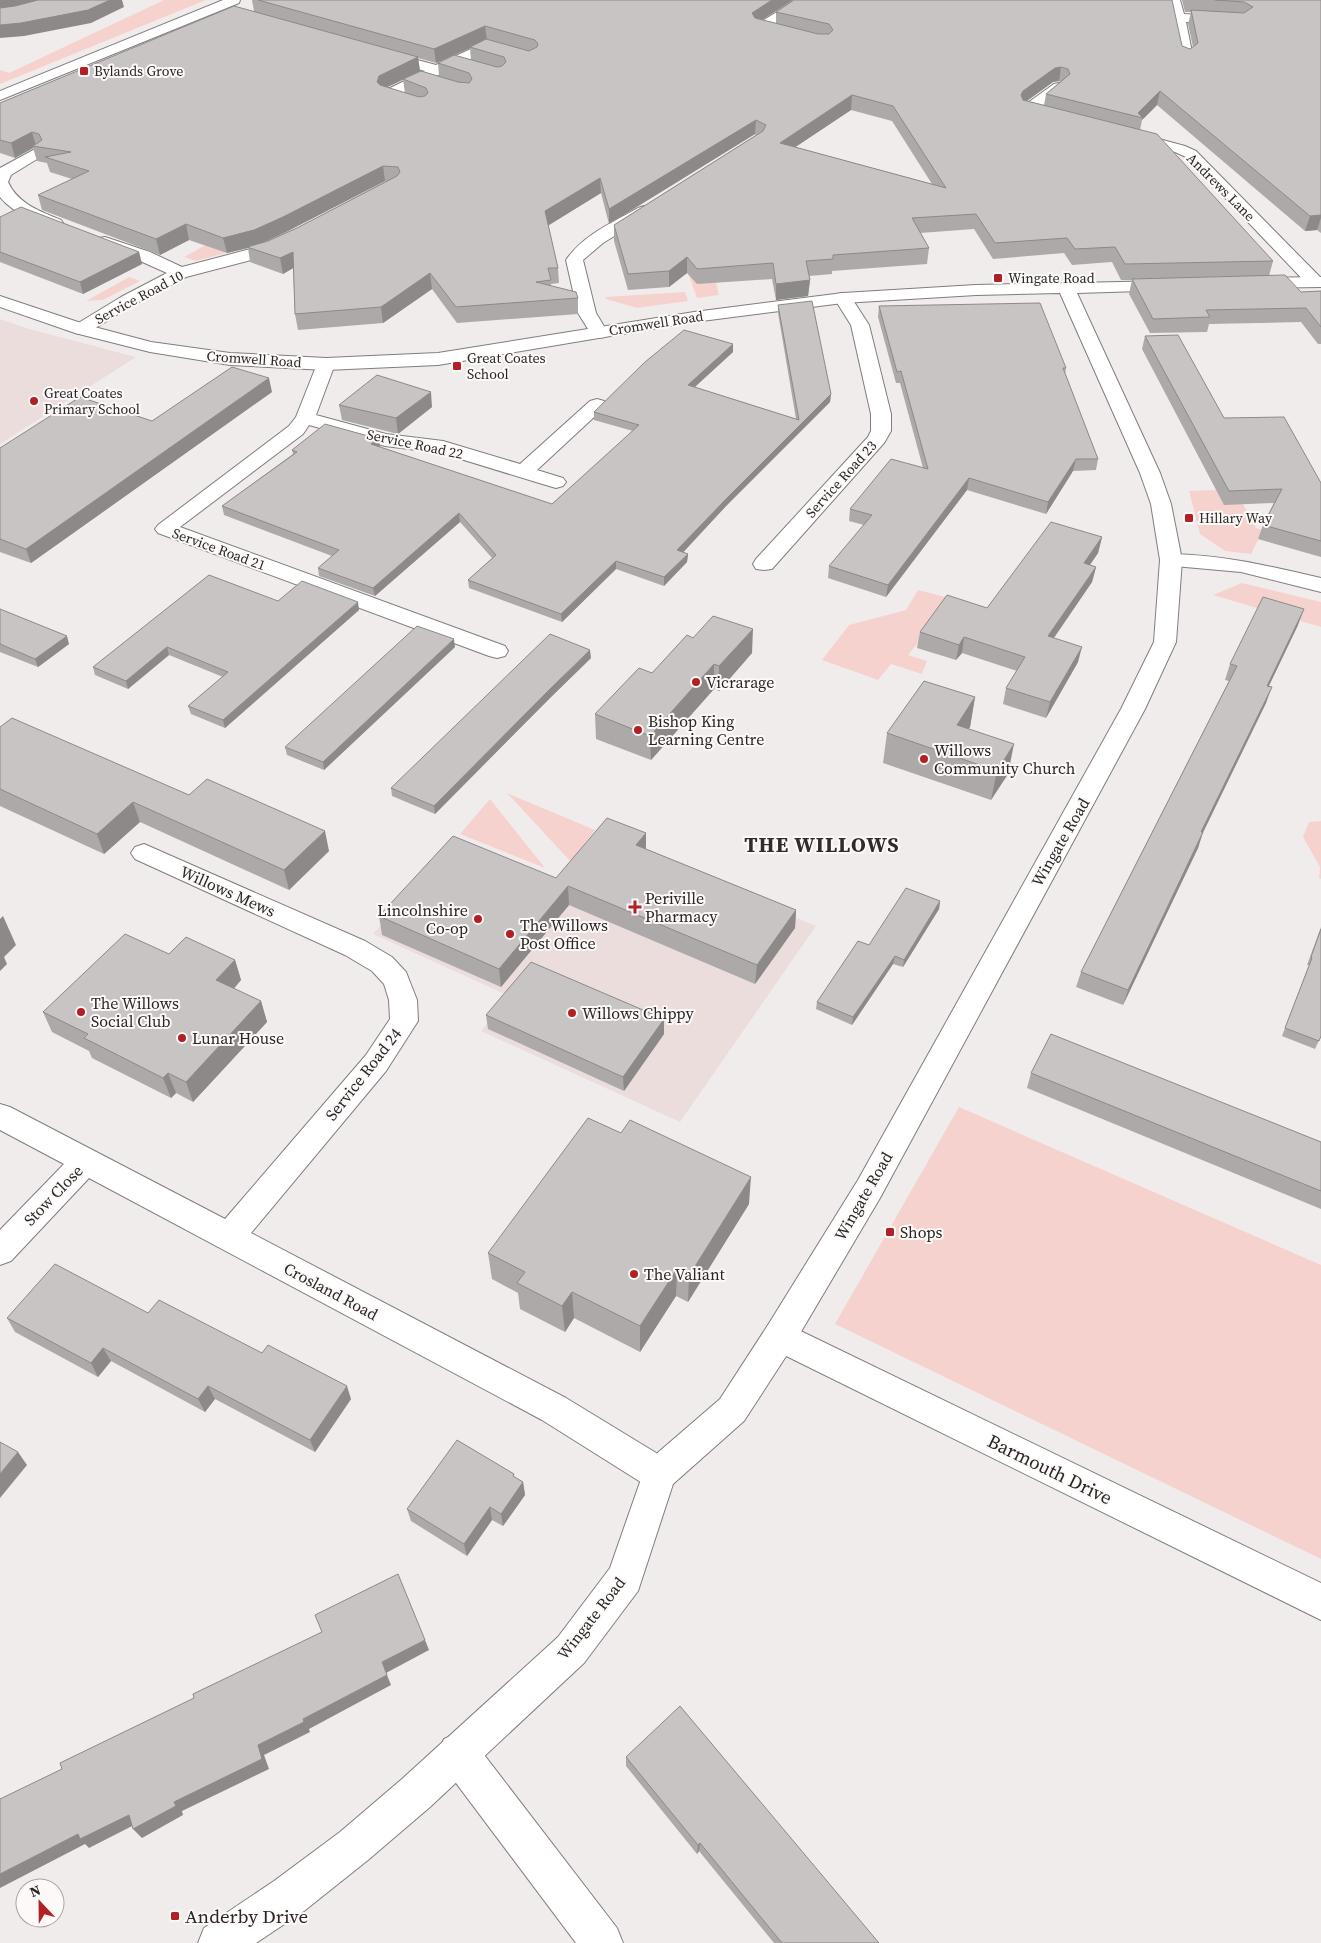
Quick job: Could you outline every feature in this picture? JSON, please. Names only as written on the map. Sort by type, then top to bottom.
[{"type":"street","points":[[796,36],[760,26],[806,0]]},
{"type":"street","points":[[1174,0],[1186,57]]},
{"type":"street","points":[[0,96],[216,7],[234,6]]},
{"type":"street","points":[[1178,18],[1241,21]]},
{"type":"street","points":[[421,106],[387,95],[421,78],[438,77],[453,62],[486,46],[524,57]]},
{"type":"street","points":[[375,52],[438,77]]},
{"type":"street","points":[[453,62],[470,67]]},
{"type":"street","points":[[1060,87],[1027,110],[1068,120]]},
{"type":"street","name":"Andrews Lane","points":[[1123,134],[1180,149],[1191,154],[1318,282]]},
{"type":"street","points":[[37,153],[4,172],[0,182],[4,193],[16,205],[71,229]]},
{"type":"street","points":[[599,333],[587,313],[574,260],[579,252],[592,243],[658,202]]},
{"type":"street","name":"Service Road 10","points":[[81,329],[127,301],[180,273],[264,251],[302,234]]},
{"type":"street","points":[[92,237],[144,256],[180,273]]},
{"type":"street","points":[[1236,284],[1318,282]]},
{"type":"street","name":"Cromwell Road","points":[[0,302],[81,329],[181,353],[230,359],[326,364],[438,359],[764,306],[843,298],[966,290],[1186,285]]},
{"type":"street","name":"Wingate Road","points":[[219,1943],[289,1896],[354,1846],[458,1753],[571,1650],[625,1578],[658,1474],[732,1410],[780,1336],[869,1189],[1133,709],[1165,642],[1171,560],[1161,504],[1150,473],[1066,288]]},
{"type":"street","name":"Service Road 23","points":[[764,564],[877,440],[882,431],[881,414],[860,326],[843,298]]},
{"type":"street","name":"Service Road 21","points":[[326,364],[306,418],[296,430],[165,529],[497,651]]},
{"type":"street","points":[[523,472],[597,405]]},
{"type":"street","name":"Service Road 22","points":[[306,418],[394,442],[443,447],[556,482]]},
{"type":"street","points":[[1171,560],[1204,560],[1241,566],[1321,585]]},
{"type":"street","name":"Willows Mews","points":[[144,853],[311,928]]},
{"type":"street","name":"Service Road 24","points":[[229,1237],[376,1063],[404,1021],[403,1000],[396,979],[382,964],[355,948],[311,928]]},
{"type":"street","name":"Crosland Road","points":[[0,1116],[554,1408],[658,1474]]},
{"type":"street","name":"Stow Close","points":[[0,1251],[85,1162]]},
{"type":"street","name":"Barmouth Drive","points":[[780,1336],[1321,1602]]},
{"type":"street","points":[[458,1753],[602,1943]]},
{"type":"shaded area","points":[[164,0],[206,0],[0,84],[0,70],[9,73]]},
{"type":"shaded area","points":[[213,241],[233,251],[196,261],[184,257]]},
{"type":"shaded area","points":[[682,256],[716,283],[719,295],[697,298]]},
{"type":"shaded area","points":[[129,277],[140,281],[103,300],[86,301]]},
{"type":"shaded area","points":[[685,292],[688,301],[637,308],[606,299],[605,297]]},
{"type":"shaded area","name":"Great Coates Primary School","points":[[0,319],[29,329],[136,357],[0,444]]},
{"type":"shaded area","points":[[1217,490],[1243,504],[1256,528],[1263,530],[1251,554],[1225,551],[1200,534],[1189,491]]},
{"type":"shaded area","points":[[1242,583],[1321,602],[1321,627],[1213,595]]},
{"type":"shaded area","points":[[918,590],[953,599],[908,655],[927,661],[922,674],[891,664],[878,680],[822,660],[849,625],[906,610]]},
{"type":"shaded area","points":[[507,793],[595,830],[571,862]]},
{"type":"shaded area","points":[[490,799],[545,868],[460,834]]},
{"type":"shaded area","points":[[1321,821],[1321,879],[1319,878],[1320,867],[1303,837],[1309,822]]},
{"type":"shaded area","points":[[454,848],[597,907],[640,853],[816,926],[680,1122],[481,1031],[509,996],[373,934]]},
{"type":"shaded area","points":[[959,1107],[1321,1265],[1321,1559],[835,1324]]},
{"type":"building","points":[[38,0],[110,0],[88,10],[21,23],[0,25],[0,8]]},
{"type":"building","points":[[258,0],[772,0],[752,13],[755,18],[818,34],[829,34],[833,30],[829,24],[776,12],[794,0],[1172,0],[1182,46],[1190,49],[1198,43],[1191,10],[1244,13],[1253,7],[1244,2],[1215,0],[1321,0],[1321,215],[1310,216],[1160,91],[1138,113],[1143,118],[1046,94],[1070,74],[1068,69],[1061,67],[1055,68],[1023,91],[1021,95],[1023,100],[1157,134],[1273,261],[1125,264],[1115,247],[1075,249],[1067,238],[995,243],[976,214],[912,218],[929,248],[833,255],[833,259],[806,261],[810,280],[776,284],[773,263],[697,269],[687,257],[669,271],[628,274],[614,225],[763,131],[766,125],[756,120],[609,209],[600,178],[545,211],[558,268],[548,268],[551,280],[536,282],[576,292],[578,298],[456,307],[430,273],[381,307],[295,314],[293,252],[280,258],[247,247],[268,241],[297,228],[397,176],[400,172],[398,167],[383,166],[254,230],[223,238],[186,224],[156,239],[38,195],[89,171],[45,157],[71,152],[33,146],[42,140],[39,134],[32,132],[11,143],[0,140],[0,103],[234,6],[418,57],[379,76],[377,82],[380,85],[419,97],[425,96],[428,93],[426,88],[403,79],[421,71],[458,82],[469,83],[472,79],[469,73],[438,63],[454,55],[497,67],[502,66],[506,62],[504,57],[470,47],[486,39],[529,51],[537,47],[538,44],[535,40],[485,26],[434,49]],"holes":[[[852,95],[893,106],[946,188],[780,143]]]},
{"type":"building","points":[[21,207],[139,252],[80,282],[0,252],[0,217]]},
{"type":"building","points":[[1285,275],[1301,292],[1321,291],[1321,327],[1306,308],[1206,310],[1210,317],[1153,319],[1132,279]]},
{"type":"building","points":[[812,301],[831,394],[677,550],[688,554],[664,577],[616,561],[561,614],[468,580],[496,555],[459,513],[373,588],[318,568],[339,550],[222,506],[297,452],[292,450],[325,424],[379,439],[371,444],[552,504],[639,425],[594,412],[645,362],[684,330],[733,344],[688,385],[799,420],[778,305]]},
{"type":"building","points":[[1040,303],[1066,368],[1063,368],[1098,459],[1076,459],[1048,502],[969,478],[888,585],[829,566],[872,515],[850,509],[891,459],[928,469],[901,371],[897,372],[879,306]]},
{"type":"building","points":[[1178,335],[1224,418],[1284,417],[1321,483],[1321,541],[1263,525],[1282,489],[1229,491],[1145,336]]},
{"type":"building","points":[[232,367],[269,378],[26,549],[0,539],[0,448],[80,397],[152,421]]},
{"type":"building","points":[[377,375],[431,392],[396,418],[339,405]]},
{"type":"building","points":[[1051,522],[1102,537],[1084,563],[1096,567],[1048,636],[1082,647],[1050,702],[1006,688],[1025,657],[964,637],[959,645],[920,632],[947,595],[987,608]]},
{"type":"building","points":[[209,575],[278,601],[302,581],[358,602],[223,720],[188,706],[228,672],[167,647],[126,681],[93,667]]},
{"type":"building","points":[[1263,597],[1304,609],[1267,686],[1272,687],[1201,832],[1203,832],[1128,990],[1081,972],[1237,666],[1230,664]]},
{"type":"building","points":[[0,609],[67,636],[35,659],[0,644]]},
{"type":"building","points":[[713,616],[753,629],[719,666],[714,664],[650,736],[595,714],[639,668],[652,673],[687,635],[693,638]]},
{"type":"building","points":[[417,626],[454,639],[323,762],[285,747]]},
{"type":"building","points":[[550,634],[590,650],[434,806],[391,788]]},
{"type":"building","points":[[924,681],[975,697],[957,725],[1014,744],[997,771],[887,733]]},
{"type":"building","points":[[12,718],[189,795],[207,779],[325,831],[284,870],[133,802],[97,834],[0,789],[0,727]]},
{"type":"building","points":[[607,818],[646,833],[636,845],[796,910],[757,965],[568,886],[499,969],[379,916],[453,836],[556,878]]},
{"type":"building","points":[[906,888],[940,901],[904,960],[895,956],[853,1017],[817,1002],[858,941],[869,945]]},
{"type":"building","points":[[1321,929],[1321,1036],[1319,1041],[1285,1028]]},
{"type":"building","points":[[125,934],[169,954],[186,937],[235,960],[216,980],[261,1001],[186,1082],[168,1073],[163,1078],[84,1038],[88,1034],[43,1012]]},
{"type":"building","points":[[531,962],[664,1019],[623,1077],[486,1015]]},
{"type":"building","points":[[1051,1034],[1321,1142],[1321,1191],[1031,1073]]},
{"type":"building","points":[[588,1118],[621,1133],[630,1120],[751,1177],[689,1276],[677,1269],[640,1326],[572,1292],[562,1306],[517,1283],[525,1272],[488,1253]]},
{"type":"building","points":[[55,1264],[148,1313],[159,1300],[262,1353],[268,1345],[347,1386],[310,1440],[208,1386],[198,1399],[103,1348],[91,1363],[7,1318]]},
{"type":"building","points":[[457,1440],[514,1474],[513,1476],[523,1482],[501,1514],[490,1507],[464,1544],[407,1509]]},
{"type":"building","points":[[0,1442],[18,1452],[0,1474]]},
{"type":"building","points":[[398,1574],[425,1640],[382,1662],[387,1675],[303,1719],[304,1722],[258,1745],[262,1759],[174,1802],[176,1806],[133,1829],[129,1815],[80,1839],[78,1834],[0,1874],[0,1799],[62,1769],[60,1763],[194,1698],[193,1694],[322,1632],[315,1615]]},
{"type":"building","points":[[680,1706],[879,1943],[782,1943],[700,1843],[698,1845],[626,1757]]},
{"type":"place","name":"Bylands Grove","points":[[84,71]]},
{"type":"place","name":"Wingate Road","points":[[998,278]]},
{"type":"place","name":"Great Coates School","points":[[457,366]]},
{"type":"place","name":"Great Coates Primary School","points":[[34,401]]},
{"type":"place","name":"Hillary Way","points":[[1189,518]]},
{"type":"place","name":"Vicrarage","points":[[696,682]]},
{"type":"place","name":"Bishop King Learning Centre","points":[[638,730]]},
{"type":"place","name":"Willows Community Church","points":[[924,759]]},
{"type":"place","name":"Periville Pharmacy","points":[[635,907]]},
{"type":"place","name":"Lincolnshire Co-op","points":[[478,919]]},
{"type":"place","name":"The Willows Post Office","points":[[510,934]]},
{"type":"place","name":"The Willows Social Club","points":[[81,1012]]},
{"type":"place","name":"Willows Chippy","points":[[572,1013]]},
{"type":"place","name":"Lunar House","points":[[182,1038]]},
{"type":"place","name":"Shops","points":[[890,1232]]},
{"type":"place","name":"The Valiant","points":[[634,1274]]},
{"type":"place","name":"Anderby Drive","points":[[175,1916]]},
{"type":"district","name":"THE WILLOWS","points":[[822,845]]}]
